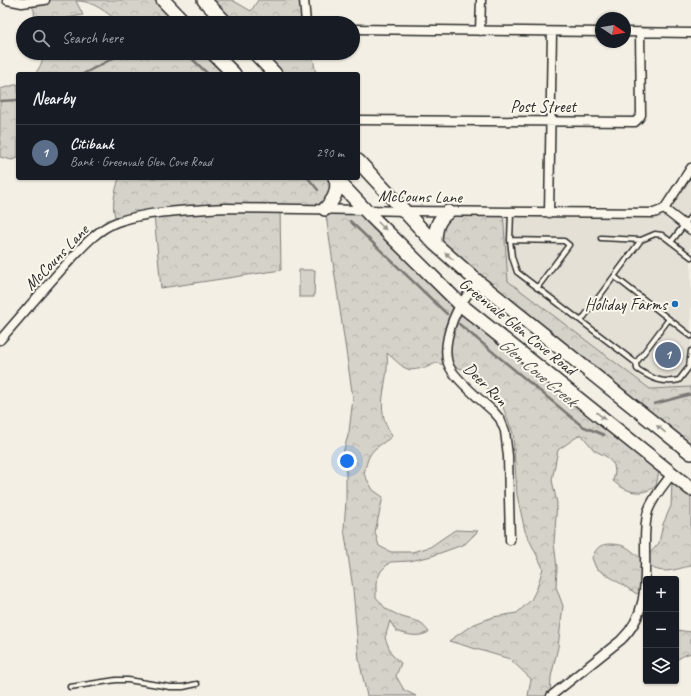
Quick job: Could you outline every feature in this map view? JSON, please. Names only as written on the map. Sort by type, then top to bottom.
[{"type":"main road","points":[[163,0],[178,16]]},
{"type":"main road","points":[[204,0],[219,16]]},
{"type":"main road","points":[[220,60],[232,72]]},
{"type":"main road","points":[[262,60],[273,72]]},
{"type":"main road","name":"Greenvale Glen Cove Road","points":[[360,163],[435,244],[478,282],[691,453]]},
{"type":"main road","points":[[325,209],[335,195],[336,180]]},
{"type":"main road","name":"Greenvale Glen Cove Road","points":[[337,180],[365,210],[461,305],[691,489]]},
{"type":"main road","points":[[435,244],[437,224],[448,212]]},
{"type":"street","points":[[7,0],[22,3],[45,0]]},
{"type":"street","points":[[304,0],[305,16]]},
{"type":"street","points":[[480,31],[481,0]]},
{"type":"street","points":[[360,29],[595,32]]},
{"type":"street","points":[[549,213],[552,32]]},
{"type":"street","points":[[631,32],[691,33]]},
{"type":"street","name":"Post Street","points":[[360,120],[635,122],[641,115],[640,32]]},
{"type":"street","points":[[691,168],[664,209],[691,230]]},
{"type":"street","name":"McCouns Lane","points":[[0,340],[79,251],[96,235],[108,226],[117,222],[141,216],[178,211],[225,208],[511,213],[654,213],[664,209]]},
{"type":"street","name":"Deer Run","points":[[478,282],[461,305],[451,326],[446,348],[446,357],[452,371],[494,412],[500,419],[505,431],[508,456],[510,540]]},
{"type":"street","points":[[551,696],[621,640],[637,620],[642,605],[645,586],[645,536],[648,511],[653,500],[672,474]]},
{"type":"lane","points":[[511,213],[510,240],[512,257],[517,272],[636,363],[637,369],[652,379],[679,380],[689,367],[691,351]]},
{"type":"lane","points":[[671,242],[691,216]]},
{"type":"lane","points":[[601,238],[641,240],[655,234],[662,235],[691,257]]},
{"type":"lane","points":[[510,240],[564,241],[569,246],[537,288]]},
{"type":"lane","points":[[581,321],[641,240]]},
{"type":"lane","points":[[615,277],[691,336]]},
{"type":"lane","points":[[636,363],[669,319]]},
{"type":"lane","points":[[70,687],[116,680],[128,680],[170,687],[183,687],[197,684]]},
{"type":"shaded area","points":[[691,168],[691,387],[650,389],[508,281],[503,212],[664,209]]},
{"type":"green space","points":[[29,0],[163,0],[178,16],[111,16],[94,5],[82,1],[76,1],[83,15],[78,16],[34,16],[34,10]]},
{"type":"green space","points":[[204,0],[232,0],[251,11],[258,0],[304,0],[305,16],[219,16]]},
{"type":"green space","points":[[42,60],[220,60],[232,72],[36,72]]},
{"type":"green space","points":[[262,60],[313,60],[316,72],[273,72]]},
{"type":"green space","points":[[16,85],[16,159],[12,160],[0,157],[0,89]]},
{"type":"green space","points":[[118,180],[335,180],[329,205],[365,210],[432,276],[659,471],[656,486],[645,491],[634,492],[623,488],[613,481],[615,472],[614,465],[607,457],[594,450],[581,434],[558,450],[552,480],[557,503],[554,543],[557,568],[556,587],[563,606],[558,647],[551,677],[550,696],[528,696],[531,679],[510,659],[449,641],[472,625],[493,617],[517,613],[531,600],[537,588],[543,568],[525,531],[517,495],[513,433],[501,402],[483,384],[463,369],[436,363],[425,368],[410,370],[403,367],[387,353],[382,405],[386,425],[392,436],[373,450],[364,474],[373,490],[383,497],[375,532],[379,546],[391,552],[412,552],[430,547],[455,530],[478,531],[465,544],[432,556],[410,561],[390,562],[381,571],[376,582],[376,597],[386,609],[402,617],[420,622],[429,632],[421,635],[405,634],[396,631],[390,621],[385,638],[392,655],[401,663],[396,676],[404,690],[416,696],[367,696],[359,660],[353,589],[344,528],[346,474],[343,453],[349,432],[353,398],[325,209],[280,208],[281,270],[161,288],[154,215],[117,222],[114,211],[115,194]]},
{"type":"green space","points":[[445,212],[503,212],[508,281],[650,389],[691,387],[691,453],[435,244]]},
{"type":"green space","points":[[299,270],[315,270],[314,297],[299,297]]},
{"type":"green space","points":[[672,482],[680,484],[691,493],[691,566],[664,571],[647,565],[645,576],[643,576],[642,590],[637,594],[596,568],[592,558],[597,549],[607,544],[625,546],[643,561],[659,543],[663,524],[671,506]]},
{"type":"green space","points":[[679,630],[691,632],[691,653],[679,658]]},
{"type":"waterway","name":"Glen Cove Creek","points":[[87,72],[110,60]]},
{"type":"waterway","name":"Glen Cove Creek","points":[[193,60],[206,72]]},
{"type":"waterway","name":"Glen Cove Creek","points":[[0,101],[16,100]]},
{"type":"waterway","name":"Glen Cove Creek","points":[[310,180],[318,190]]},
{"type":"waterway","name":"Glen Cove Creek","points":[[350,221],[447,314]]},
{"type":"waterway","name":"Glen Cove Creek","points":[[459,324],[582,426],[604,435]]},
{"type":"waterway","name":"Glen Cove Creek","points":[[654,404],[691,394]]},
{"type":"place","name":"Holiday Farms","points":[[675,304]]},
{"type":"place","name":"Citibank","points":[[668,355]]}]
